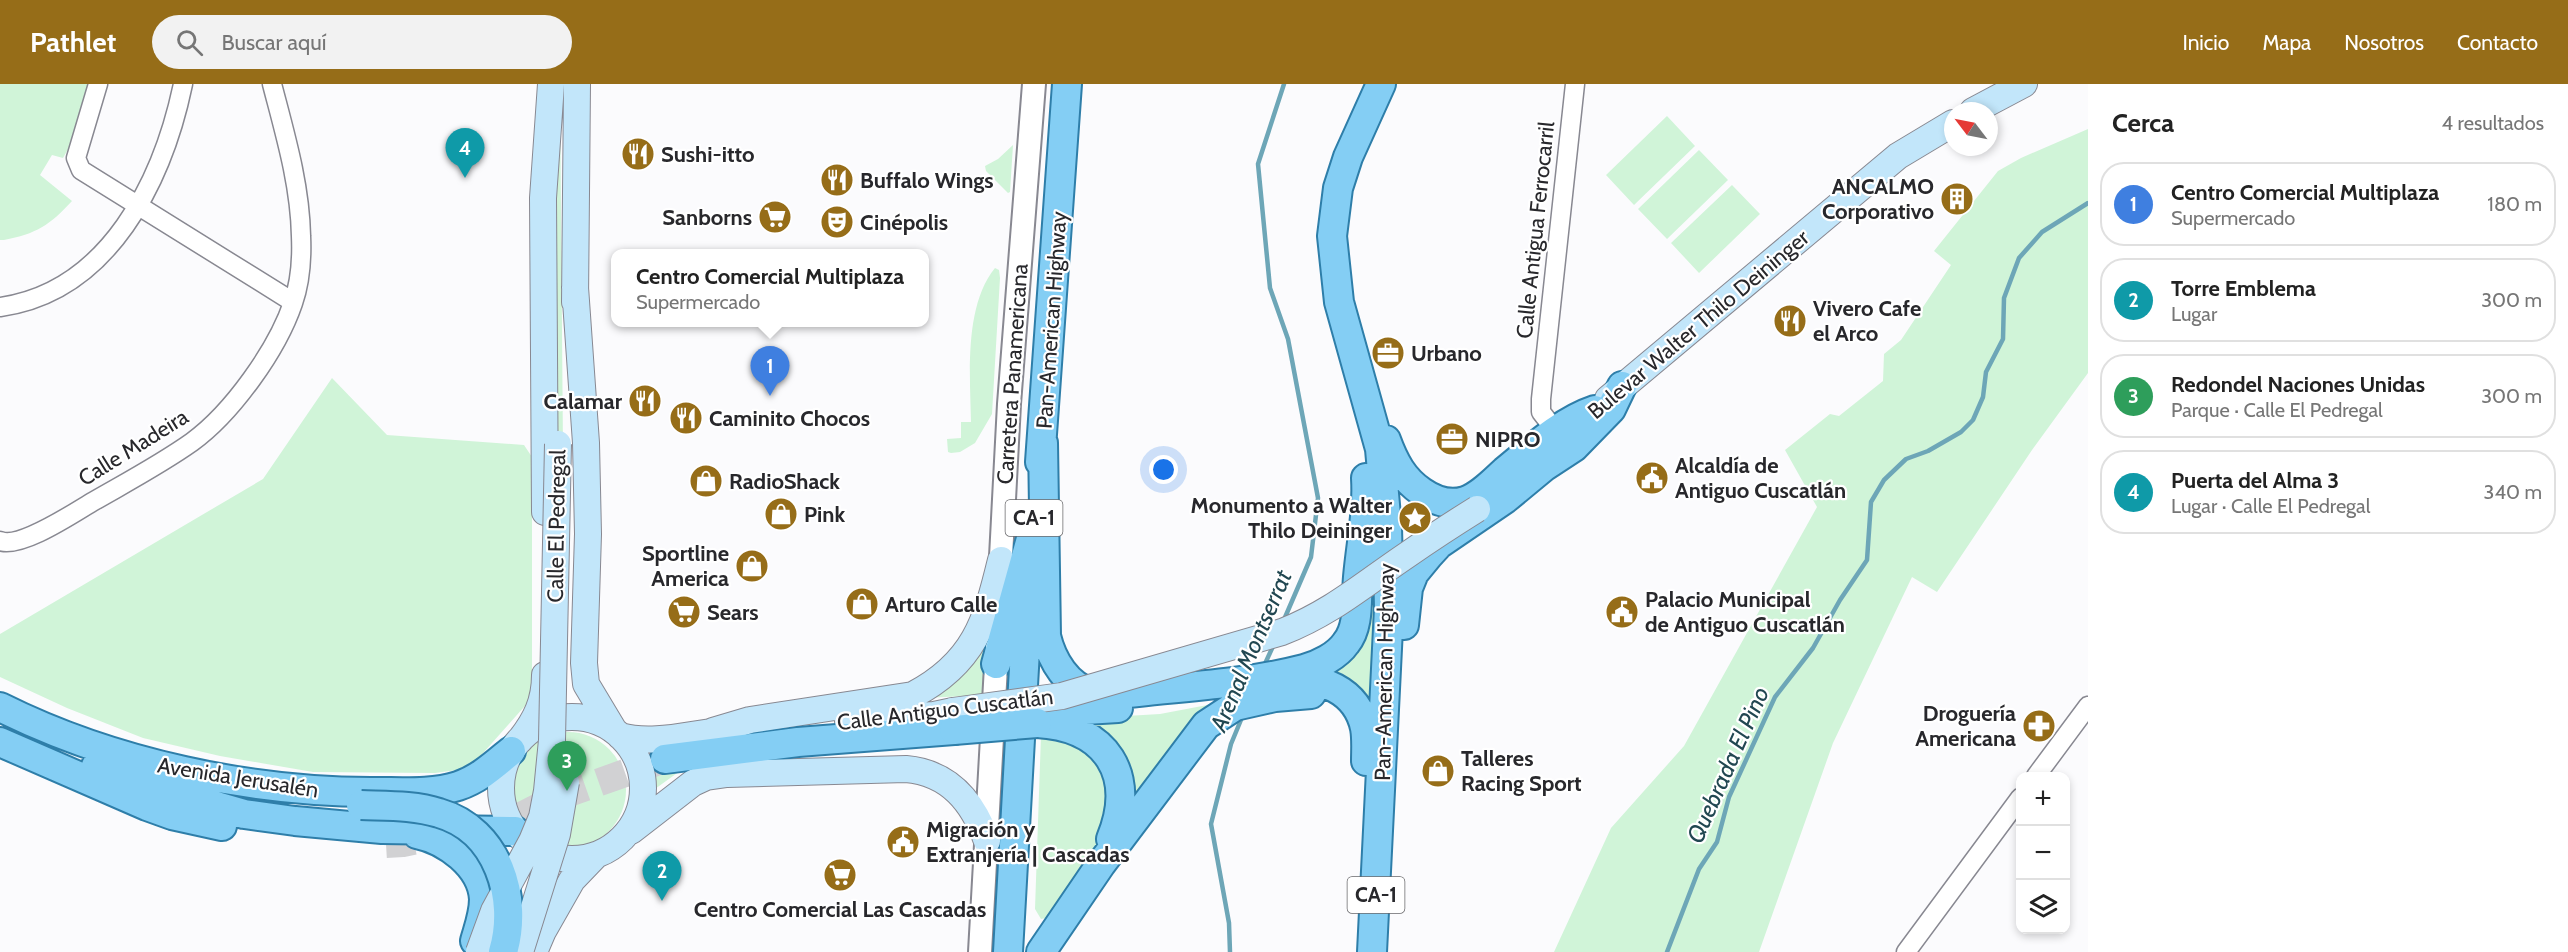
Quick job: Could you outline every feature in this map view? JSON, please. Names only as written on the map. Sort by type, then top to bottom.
[{"type":"main road","name":"Calle El Pedregal","points":[[520,952],[557,834],[568,765],[566,444],[551,84]]},
{"type":"main road","points":[[551,84],[543,198],[545,684],[539,711],[533,724],[515,746],[503,768],[501,792],[506,816],[521,838],[545,854],[564,859],[596,855]]},
{"type":"main road","name":"Calle El Pedregal","points":[[474,951],[532,841],[542,818],[547,791],[552,740],[575,287],[577,84]]},
{"type":"main road","name":"Pan-American Highway","points":[[1371,952],[1379,839],[1389,608],[1387,527],[1380,449],[1339,302],[1332,236],[1338,188],[1348,157],[1381,84]]},
{"type":"main road","points":[[1990,102],[2024,84]]},
{"type":"main road","name":"Pan-American Highway","points":[[1008,952],[1032,535],[1043,442],[1064,90]]},
{"type":"main road","name":"Bulevar Walter Thilo Deininger","points":[[1477,509],[1572,425],[1898,156],[1944,128]]},
{"type":"main road","points":[[575,287],[586,443],[588,534],[584,663],[586,684],[636,757],[642,775],[642,801],[635,820],[619,841]]},
{"type":"main road","points":[[665,759],[949,719],[1036,718],[1231,699],[1272,685],[1336,654],[1347,643],[1356,617],[1367,495],[1360,426],[1339,302]]},
{"type":"main road","points":[[1350,340],[1372,393],[1395,463],[1412,484],[1442,503],[1465,501],[1478,494],[1572,425],[1592,420],[1545,466],[1505,499],[1439,544],[1411,581],[1408,588],[1390,730],[1379,839]]},
{"type":"main road","points":[[1545,466],[1574,447],[1594,427],[1611,409],[1622,386]]},
{"type":"main road","points":[[1043,442],[1045,626],[1049,646],[1058,665],[1079,687],[1094,695],[1194,686],[1272,685],[1308,680],[1330,685],[1350,698],[1363,720],[1366,738],[1371,952]]},
{"type":"main road","name":"Calle Antiguo Cuscatlán","points":[[617,732],[644,739],[713,731],[949,719],[1062,696],[1282,632],[1309,621],[1337,606],[1407,555],[1477,509]]},
{"type":"main road","points":[[996,664],[1032,535]]},
{"type":"main road","points":[[713,731],[750,720],[913,695],[932,685],[965,653],[981,628],[989,609],[1001,560]]},
{"type":"main road","points":[[1041,952],[1101,864],[1194,739],[1231,699]]},
{"type":"main road","name":"Avenida Jerusalén","points":[[0,707],[43,728],[136,760],[276,788],[316,791],[434,792],[475,780],[515,746]]},
{"type":"main road","points":[[515,746],[541,723],[567,717],[588,718],[617,732]]},
{"type":"main road","points":[[1036,718],[1084,736],[1103,750],[1117,771],[1122,804],[1101,864]]},
{"type":"main road","name":"Avenida Jerusalén","points":[[0,726],[116,774],[244,814],[384,836],[521,838]]},
{"type":"main road","points":[[0,742],[129,799],[172,815],[232,828],[384,836],[419,834],[439,840],[469,866],[479,881],[484,897],[474,951]]},
{"type":"main road","points":[[136,760],[255,797],[280,801],[412,807],[441,813],[468,829],[482,841],[497,864],[507,890],[507,939],[503,952]]},
{"type":"main road","points":[[534,952],[543,931],[572,880],[596,855],[619,841],[693,783],[706,777],[728,774],[906,769],[930,774],[947,782],[959,792],[975,812],[987,841]]},
{"type":"main road","points":[[474,951],[496,897],[517,859],[521,838]]},
{"type":"street","points":[[98,84],[76,158],[81,170],[293,302]]},
{"type":"street","points":[[0,306],[29,300],[50,292],[91,265],[112,242],[138,206],[159,166],[177,113],[183,84]]},
{"type":"street","name":"Calle Madeira","points":[[2,542],[19,541],[49,527],[151,468],[207,429],[237,398],[258,369],[282,328],[293,302],[301,255],[299,206],[288,143],[272,84]]},
{"type":"street","name":"Carretera Panamericana","points":[[980,952],[1010,393],[1034,84]]},
{"type":"street","name":"Calle Antigua Ferrocarril","points":[[1572,425],[1541,412],[1575,84]]},
{"type":"street","name":"Calle Antigua Ferrocarril","points":[[1544,380],[1548,401],[1556,411],[1569,418],[1572,425]]},
{"type":"street","points":[[2040,772],[2088,706]]},
{"type":"street","points":[[1906,952],[2016,803]]},
{"type":"green space","points":[[0,84],[90,84],[80,122],[68,150],[63,158],[52,155],[40,175],[72,201],[42,227],[25,235],[4,240],[0,240]]},
{"type":"green space","points":[[551,84],[560,84],[565,695],[553,696]]},
{"type":"green space","points":[[1667,116],[1695,146],[1634,205],[1606,175]]},
{"type":"green space","points":[[2088,129],[2088,373],[2032,450],[1937,592],[1912,577],[1833,743],[1759,952],[1554,952],[1611,828],[1684,746],[1817,507],[1785,450],[1830,414],[1839,416],[1883,381],[1884,354],[1901,340],[1951,265],[1934,251],[1998,171],[2021,158]]},
{"type":"green space","points":[[1013,145],[1010,192],[1008,193],[986,171],[985,166],[998,159]]},
{"type":"green space","points":[[1699,150],[1728,180],[1667,239],[1638,209]]},
{"type":"green space","points":[[1732,185],[1760,214],[1699,273],[1671,243]]},
{"type":"green space","points":[[995,268],[999,270],[1000,278],[992,414],[975,443],[960,452],[951,453],[948,452],[947,439],[961,438],[961,422],[971,422],[970,363],[974,321],[978,301]]},
{"type":"green space","points":[[332,378],[387,435],[524,445],[532,457],[532,698],[476,761],[457,770],[435,773],[313,772],[220,756],[143,738],[67,708],[0,677],[0,634],[263,479]]},
{"type":"green space","points":[[1381,549],[1369,704],[1321,667]]},
{"type":"green space","points":[[990,640],[987,695],[924,698],[956,674]]},
{"type":"green space","points":[[1218,703],[1130,817],[1126,789],[1058,720],[1160,714]]},
{"type":"green space","points":[[568,732],[590,737],[609,749],[621,768],[626,790],[621,812],[609,831],[590,843],[568,848],[546,843],[527,831],[515,812],[510,790],[515,768],[527,749],[546,737]]},
{"type":"green space","points":[[1058,734],[1107,766],[1110,828],[1051,917],[1041,919],[1035,909],[1041,735]]},
{"type":"green space","points":[[680,771],[641,799],[639,780]]},
{"type":"waterway","name":"Arenal Montserrat","points":[[1283,622],[1311,557],[1318,498],[1288,339],[1270,288],[1258,164],[1284,84]]},
{"type":"waterway","name":"Quebrada El Pino","points":[[1667,952],[1699,869],[1717,842],[1729,797],[1775,697],[1813,648],[1840,600],[1867,560],[1871,502],[1884,480],[1906,459],[1928,451],[1961,432],[1973,420],[1983,397],[1986,372],[2003,339],[2004,298],[2019,258],[2042,232],[2088,203]]},
{"type":"waterway","name":"Arenal Montserrat","points":[[1264,666],[1274,644]]},
{"type":"waterway","name":"Arenal Montserrat","points":[[1230,952],[1229,923],[1211,824],[1231,744],[1243,715]]},
{"type":"tunnel","points":[[483,830],[498,828],[560,796],[665,759]]},
{"type":"tunnel","points":[[386,844],[437,836]]},
{"type":"place","name":"Sushi-itto","points":[[638,154]]},
{"type":"place","name":"Puerta del Alma 3","points":[[465,178]]},
{"type":"place","name":"Buffalo Wings","points":[[837,180]]},
{"type":"place","name":"ANCALMO Corporativo","points":[[1957,199]]},
{"type":"place","name":"Sanborns","points":[[775,217]]},
{"type":"place","name":"Cinépolis","points":[[837,222]]},
{"type":"place","name":"Vivero Cafe el Arco","points":[[1790,321]]},
{"type":"place","name":"Urbano","points":[[1388,353]]},
{"type":"place","name":"Centro Comercial Multiplaza","points":[[770,396]]},
{"type":"place","name":"Calamar","points":[[645,401]]},
{"type":"place","name":"Caminito Chocos","points":[[686,418]]},
{"type":"place","name":"NIPRO","points":[[1452,439]]},
{"type":"place","name":"Alcaldía de Antiguo Cuscatlán","points":[[1652,478]]},
{"type":"place","name":"RadioShack","points":[[706,481]]},
{"type":"place","name":"Pink","points":[[781,514]]},
{"type":"place","name":"Monumento a Walter Thilo Deininger","points":[[1415,518]]},
{"type":"place","name":"Sportline America","points":[[752,566]]},
{"type":"place","name":"Arturo Calle","points":[[862,604]]},
{"type":"place","name":"Sears","points":[[684,612]]},
{"type":"place","name":"Palacio Municipal de Antiguo Cuscatlán","points":[[1622,612]]},
{"type":"place","name":"Droguería Americana","points":[[2039,726]]},
{"type":"place","name":"Talleres Racing Sport","points":[[1438,771]]},
{"type":"place","name":"Redondel Naciones Unidas","points":[[567,791]]},
{"type":"place","name":"Migración y Extranjería | Cascadas","points":[[903,842]]},
{"type":"place","name":"Centro Comercial Las Cascadas","points":[[840,875]]},
{"type":"place","name":"Torre Emblema","points":[[662,901]]}]
